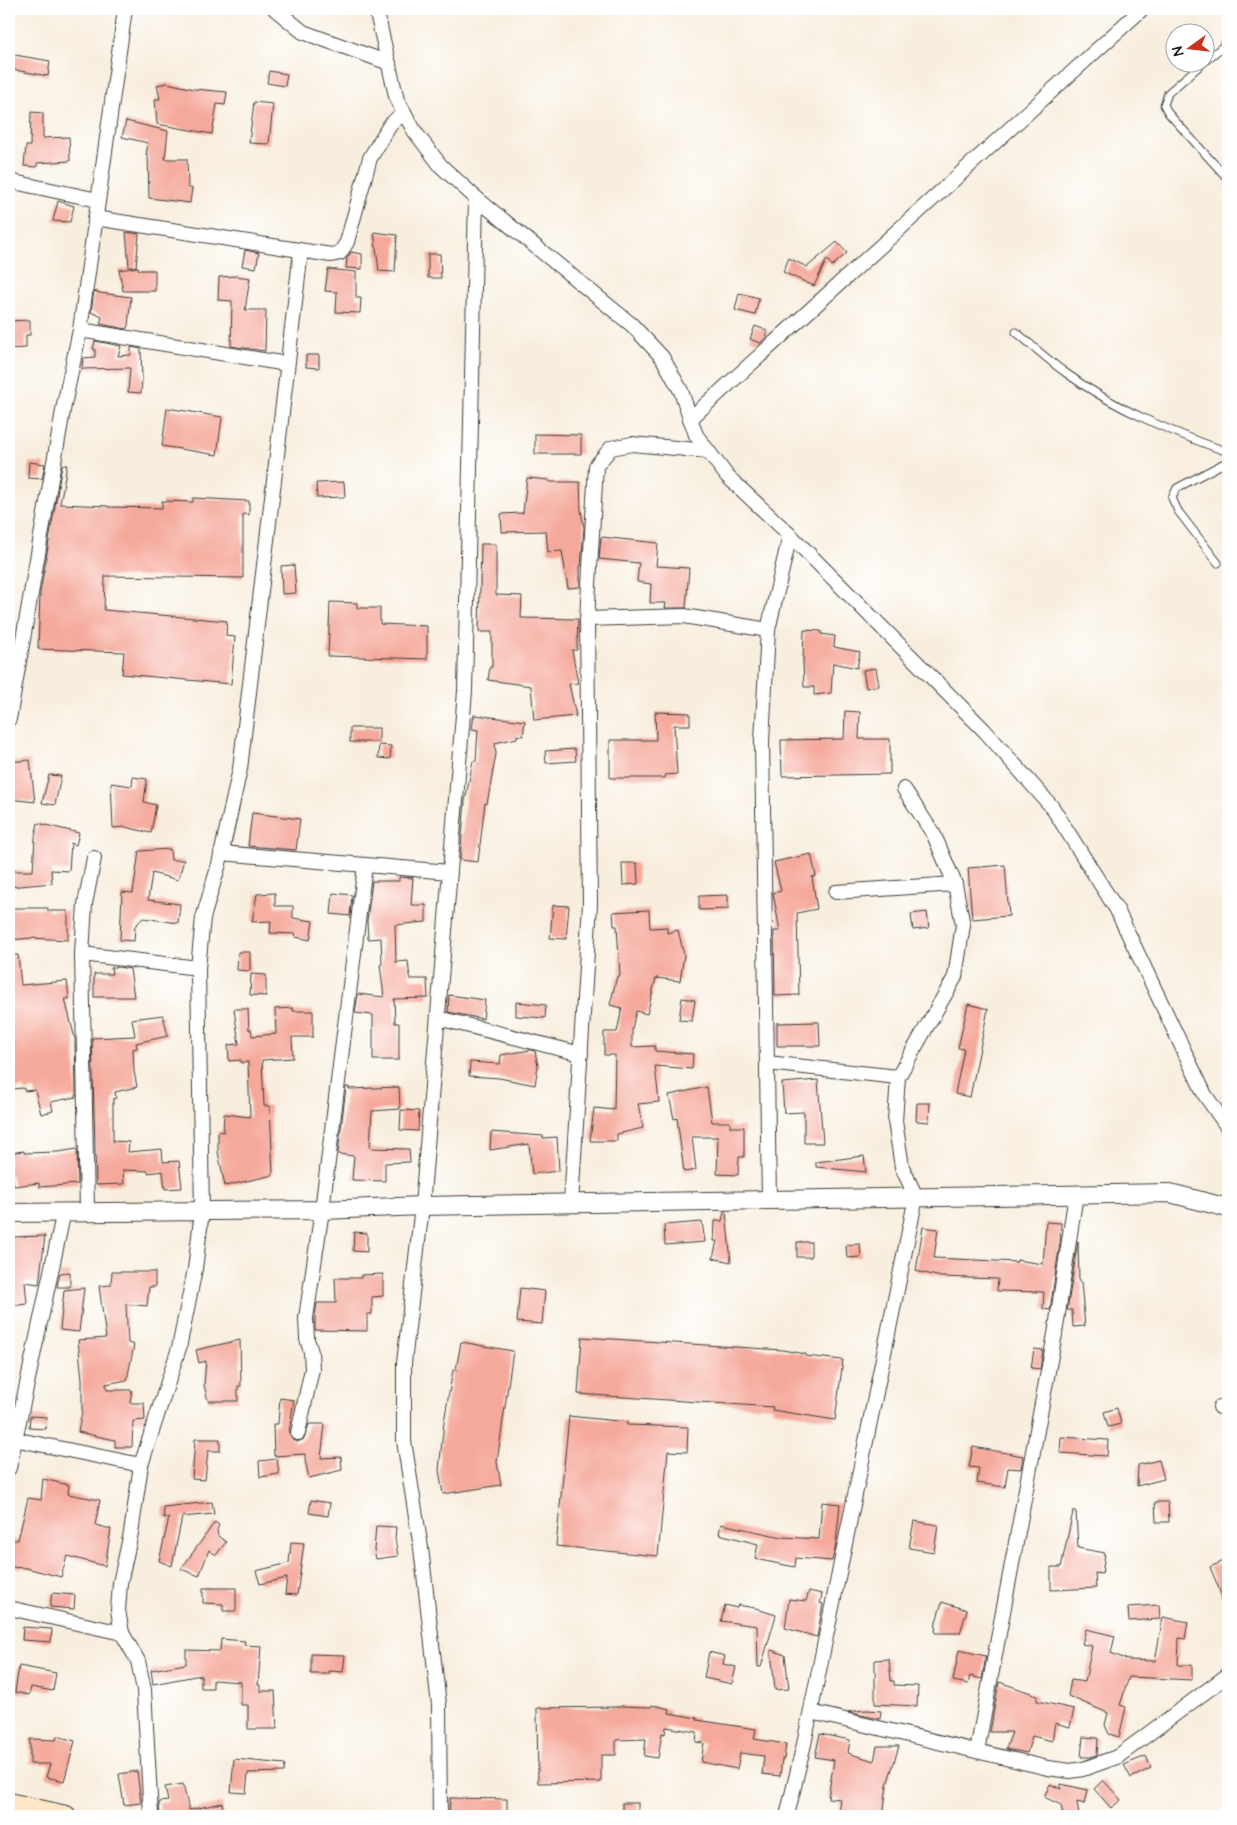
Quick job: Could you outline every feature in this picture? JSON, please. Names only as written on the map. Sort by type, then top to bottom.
[{"type":"main road","points":[[9,1804],[66,1816]]},
{"type":"street","points":[[9,719],[64,405],[80,330],[125,9]]},
{"type":"street","points":[[276,9],[303,32],[389,63]]},
{"type":"street","points":[[376,9],[398,100],[415,132],[441,166],[476,198],[632,325],[662,357],[682,391],[696,435],[727,476],[790,535],[985,731],[1052,807],[1117,910],[1205,1095],[1228,1128]]},
{"type":"street","points":[[690,419],[1142,9]]},
{"type":"street","points":[[96,218],[331,256],[340,253],[347,242],[370,158],[390,124],[404,112]]},
{"type":"street","points":[[9,181],[98,200]]},
{"type":"street","points":[[440,1816],[438,1704],[421,1548],[404,1441],[404,1363],[422,1206],[465,691],[476,198]]},
{"type":"street","points":[[151,1816],[144,1690],[138,1661],[122,1633],[118,1610],[120,1584],[141,1465],[178,1348],[194,1269],[202,1210],[198,968],[203,918],[222,853],[240,769],[300,251]]},
{"type":"street","points":[[80,330],[288,364]]},
{"type":"street","points":[[572,1203],[590,904],[587,619],[596,466],[611,448],[632,444],[708,451]]},
{"type":"street","points":[[769,1200],[762,740],[768,630],[790,535]]},
{"type":"street","points":[[587,619],[684,616],[768,630]]},
{"type":"street","points":[[787,1816],[811,1712],[916,1197],[902,1168],[894,1121],[898,1077],[955,977],[963,925],[956,884],[934,834],[904,789]]},
{"type":"street","points":[[222,853],[450,872]]},
{"type":"street","points":[[87,1211],[82,954],[85,904],[94,858]]},
{"type":"street","points":[[298,1433],[312,1369],[306,1318],[322,1210],[365,865]]},
{"type":"street","points":[[836,892],[956,884]]},
{"type":"street","points":[[82,954],[198,968]]},
{"type":"street","points":[[438,1018],[581,1054]]},
{"type":"street","points":[[767,1064],[898,1077]]},
{"type":"street","points":[[9,1212],[322,1210],[422,1206],[1170,1193],[1228,1208]]},
{"type":"street","points":[[977,1751],[1055,1334],[1076,1194]]},
{"type":"street","points":[[9,1468],[12,1438],[64,1211]]},
{"type":"street","points":[[12,1438],[141,1465]]},
{"type":"street","points":[[9,1608],[122,1633]]},
{"type":"street","points":[[811,1712],[1048,1768],[1070,1771],[1090,1767],[1117,1756],[1228,1675]]},
{"type":"lane","points":[[1214,54],[1228,42]]},
{"type":"lane","points":[[1192,72],[1168,93],[1164,105],[1169,114],[1228,179]]},
{"type":"lane","points":[[1016,332],[1067,374],[1106,398],[1179,435],[1228,452]]},
{"type":"lane","points":[[1218,563],[1178,511],[1172,498],[1177,488],[1228,461]]},
{"type":"building","points":[[9,54],[50,61],[48,76],[9,69]]},
{"type":"building","points":[[269,71],[287,74],[285,86],[267,83]]},
{"type":"building","points":[[167,83],[194,89],[227,92],[225,105],[217,104],[212,134],[157,124],[155,99],[160,99],[157,85]]},
{"type":"building","points":[[254,102],[273,104],[269,144],[249,143]]},
{"type":"building","points":[[31,112],[43,113],[43,138],[69,137],[70,161],[37,163],[37,167],[24,166],[26,146],[30,146]]},
{"type":"building","points":[[126,121],[168,131],[165,159],[187,159],[188,188],[192,188],[190,203],[149,198],[148,155],[146,155],[148,143],[122,137]]},
{"type":"building","points":[[58,201],[74,206],[70,222],[53,221]]},
{"type":"building","points":[[126,232],[139,234],[136,267],[129,267]]},
{"type":"building","points":[[374,232],[397,235],[395,272],[379,271]]},
{"type":"building","points":[[837,242],[847,253],[832,266],[827,259],[814,286],[783,272],[789,258],[807,267]]},
{"type":"building","points":[[245,250],[259,253],[256,268],[242,266]]},
{"type":"building","points":[[351,252],[362,254],[362,269],[346,268],[347,258]]},
{"type":"building","points":[[428,254],[440,254],[441,278],[428,278]]},
{"type":"building","points":[[138,267],[139,270],[155,270],[155,291],[123,291],[119,270]]},
{"type":"building","points":[[328,269],[356,272],[356,298],[361,298],[360,313],[336,312],[337,292],[325,291]]},
{"type":"building","points":[[237,276],[250,278],[245,310],[266,310],[265,351],[231,346],[232,301],[218,300],[219,277]]},
{"type":"building","points":[[94,291],[131,297],[128,326],[126,329],[100,324],[102,317],[91,312]]},
{"type":"building","points":[[739,293],[759,298],[755,315],[735,310]]},
{"type":"building","points":[[30,320],[30,335],[26,335],[26,348],[9,349],[9,321]]},
{"type":"building","points":[[755,326],[768,331],[765,339],[760,343],[750,339]]},
{"type":"building","points":[[95,341],[121,346],[118,356],[131,355],[131,347],[141,349],[141,393],[128,392],[130,368],[82,369],[83,358],[95,357],[95,349],[93,349]]},
{"type":"building","points":[[306,355],[319,355],[319,368],[306,367]]},
{"type":"building","points":[[167,408],[222,417],[217,455],[162,446]]},
{"type":"building","points":[[535,434],[581,435],[581,454],[535,454]]},
{"type":"building","points":[[29,462],[45,464],[42,479],[28,478]]},
{"type":"building","points":[[62,465],[67,465],[60,504],[162,508],[162,501],[193,502],[193,498],[249,501],[249,515],[243,514],[243,578],[105,576],[104,610],[227,621],[226,636],[235,637],[231,684],[122,674],[124,652],[38,649],[40,594]]},
{"type":"building","points":[[527,478],[549,480],[549,482],[580,482],[584,528],[580,587],[568,588],[562,551],[548,552],[546,531],[502,532],[501,514],[523,513]]},
{"type":"building","points":[[344,482],[345,497],[317,498],[316,483]]},
{"type":"building","points":[[601,537],[658,543],[656,566],[689,568],[686,608],[665,608],[666,603],[650,603],[651,584],[637,582],[639,563],[599,559]]},
{"type":"building","points":[[481,544],[496,544],[496,595],[522,596],[521,618],[578,619],[577,650],[572,650],[578,683],[569,684],[576,716],[534,720],[531,686],[488,680],[490,667],[492,667],[492,632],[479,632]]},
{"type":"building","points":[[294,565],[296,593],[282,594],[281,566]]},
{"type":"building","points":[[330,602],[357,603],[357,608],[380,608],[380,624],[427,626],[427,659],[328,656]]},
{"type":"building","points":[[804,630],[821,631],[821,634],[835,636],[834,647],[860,652],[857,668],[833,663],[831,693],[814,695],[814,687],[804,687]]},
{"type":"building","points":[[876,668],[879,686],[866,688],[863,670]]},
{"type":"building","points":[[845,711],[860,712],[859,739],[890,739],[890,774],[782,776],[781,740],[844,739]]},
{"type":"building","points":[[655,712],[690,713],[690,725],[674,725],[677,774],[665,775],[665,778],[610,778],[610,740],[656,740]]},
{"type":"building","points":[[474,715],[525,721],[523,736],[517,735],[517,738],[495,743],[496,754],[487,804],[485,803],[478,862],[460,860],[465,801],[473,761],[476,761],[478,730],[472,729]]},
{"type":"building","points":[[350,728],[379,728],[379,742],[350,742]]},
{"type":"building","points":[[379,745],[391,746],[390,759],[378,758]]},
{"type":"building","points":[[575,749],[576,761],[546,763],[545,751]]},
{"type":"building","points":[[30,760],[35,802],[9,799],[9,762]]},
{"type":"building","points":[[49,775],[61,776],[55,805],[42,803]]},
{"type":"building","points":[[133,777],[147,779],[144,802],[156,805],[151,833],[125,827],[113,828],[111,783],[132,786]]},
{"type":"building","points":[[252,813],[300,819],[296,850],[248,846]]},
{"type":"building","points":[[38,823],[79,833],[76,845],[71,843],[69,871],[51,870],[52,883],[9,887],[9,871],[33,871],[35,837]]},
{"type":"building","points":[[170,849],[171,860],[184,860],[178,880],[152,873],[148,900],[180,904],[178,923],[143,918],[135,926],[134,941],[120,940],[122,892],[133,893],[139,851]]},
{"type":"building","points":[[811,854],[816,876],[812,877],[817,909],[797,913],[799,995],[775,996],[774,931],[780,931],[773,893],[781,891],[774,862]]},
{"type":"building","points":[[622,863],[637,863],[638,884],[623,885]]},
{"type":"building","points":[[1005,865],[1009,916],[972,919],[968,868]]},
{"type":"building","points":[[399,877],[413,878],[411,905],[426,905],[426,922],[395,925],[396,962],[408,961],[410,979],[427,979],[428,998],[394,999],[395,1023],[399,1023],[399,1060],[373,1060],[373,1015],[355,1013],[358,994],[384,997],[380,965],[382,964],[381,938],[368,939],[367,921],[372,881],[399,881]]},
{"type":"building","points":[[275,893],[275,906],[293,906],[293,918],[313,921],[310,940],[295,937],[296,934],[270,933],[271,921],[252,922],[257,894]]},
{"type":"building","points":[[333,893],[352,895],[350,916],[331,914]]},
{"type":"building","points":[[728,895],[728,909],[699,910],[699,896]]},
{"type":"building","points":[[553,905],[569,906],[566,939],[550,938]]},
{"type":"building","points":[[9,908],[48,908],[48,911],[68,911],[68,940],[31,938],[9,940]]},
{"type":"building","points":[[649,910],[650,928],[667,927],[667,933],[678,930],[684,955],[680,981],[656,978],[647,1014],[636,1011],[632,1029],[632,1047],[655,1046],[655,1051],[693,1054],[692,1069],[655,1066],[659,1102],[638,1104],[643,1128],[617,1134],[617,1141],[590,1141],[594,1108],[614,1110],[615,1055],[604,1055],[604,1032],[617,1032],[622,1008],[610,1005],[617,976],[620,976],[617,926],[614,926],[613,912]]},
{"type":"building","points":[[927,912],[929,928],[913,930],[911,914]]},
{"type":"building","points":[[238,952],[250,952],[250,971],[237,970]]},
{"type":"building","points":[[9,955],[18,955],[21,985],[67,981],[69,999],[65,999],[75,1039],[76,1097],[51,1102],[53,1111],[41,1114],[35,1090],[24,1091],[24,1088],[10,1089]]},
{"type":"building","points":[[111,968],[130,969],[134,997],[94,997],[94,974],[112,974]]},
{"type":"building","points":[[251,974],[266,975],[266,996],[250,995]]},
{"type":"building","points":[[449,995],[485,1000],[483,1019],[448,1012]]},
{"type":"building","points":[[682,998],[695,1000],[692,1021],[679,1020]]},
{"type":"building","points":[[516,1002],[546,1005],[545,1018],[516,1016]]},
{"type":"building","points":[[968,1004],[988,1009],[970,1097],[955,1094],[964,1049],[958,1048]]},
{"type":"building","points":[[293,1008],[293,1011],[313,1011],[313,1037],[292,1037],[293,1058],[262,1060],[264,1106],[270,1106],[273,1175],[225,1186],[218,1152],[218,1131],[223,1132],[224,1114],[250,1117],[248,1062],[241,1063],[241,1060],[229,1061],[228,1045],[239,1044],[234,1009],[248,1009],[249,1030],[251,1029],[252,1036],[276,1034],[275,1009]]},
{"type":"building","points":[[163,1015],[168,1036],[136,1043],[137,1048],[133,1049],[137,1087],[115,1092],[116,1098],[113,1099],[113,1141],[129,1142],[128,1152],[162,1149],[163,1162],[179,1161],[182,1188],[165,1189],[163,1171],[148,1173],[148,1171],[123,1170],[124,1184],[96,1185],[92,1038],[135,1036],[132,1019]]},
{"type":"building","points":[[819,1022],[820,1046],[777,1046],[777,1023]]},
{"type":"building","points":[[530,1050],[535,1051],[538,1066],[535,1085],[499,1078],[469,1076],[470,1062],[500,1064],[501,1055]]},
{"type":"building","points":[[818,1080],[823,1143],[804,1143],[804,1112],[784,1113],[782,1083]]},
{"type":"building","points":[[346,1087],[349,1087],[349,1089],[399,1087],[400,1109],[372,1111],[370,1148],[409,1149],[410,1162],[385,1163],[385,1181],[352,1180],[354,1156],[338,1154]]},
{"type":"building","points":[[707,1087],[712,1122],[730,1122],[730,1127],[744,1127],[744,1157],[739,1157],[738,1175],[717,1174],[718,1137],[692,1137],[696,1170],[684,1172],[677,1118],[674,1119],[669,1095]]},
{"type":"building","points":[[917,1103],[930,1103],[929,1122],[916,1121]]},
{"type":"building","points":[[401,1110],[419,1111],[418,1131],[400,1130]]},
{"type":"building","points":[[491,1132],[543,1136],[543,1138],[557,1137],[559,1171],[532,1174],[529,1144],[490,1150]]},
{"type":"building","points":[[77,1149],[78,1184],[39,1187],[39,1183],[14,1186],[12,1175],[9,1175],[9,1153],[24,1151],[24,1153],[58,1152]]},
{"type":"building","points":[[864,1156],[866,1172],[816,1167],[816,1162]]},
{"type":"building","points":[[724,1212],[726,1212],[731,1262],[713,1258],[717,1241],[714,1241],[715,1221],[722,1221]]},
{"type":"building","points":[[702,1222],[705,1242],[665,1245],[664,1225]]},
{"type":"building","points":[[1046,1222],[1061,1223],[1060,1243],[1050,1310],[1043,1309],[1044,1292],[997,1291],[998,1279],[941,1277],[916,1271],[923,1227],[938,1229],[934,1258],[1017,1262],[1017,1260],[1043,1264]]},
{"type":"building","points":[[354,1232],[367,1233],[367,1252],[353,1251]]},
{"type":"building","points":[[45,1236],[39,1284],[25,1282],[27,1304],[10,1306],[9,1237]]},
{"type":"building","points":[[797,1242],[811,1242],[811,1257],[797,1257]]},
{"type":"building","points":[[1078,1242],[1079,1282],[1081,1282],[1085,1326],[1073,1327],[1072,1310],[1067,1310]]},
{"type":"building","points":[[860,1244],[861,1257],[847,1258],[846,1245]]},
{"type":"building","points":[[70,1272],[70,1287],[57,1287],[60,1273]]},
{"type":"building","points":[[112,1272],[155,1272],[155,1287],[149,1287],[147,1306],[126,1304],[128,1343],[134,1345],[127,1380],[106,1384],[107,1390],[132,1390],[130,1403],[144,1403],[145,1420],[133,1421],[132,1447],[115,1447],[115,1440],[78,1432],[82,1412],[82,1379],[78,1340],[106,1338],[99,1286],[111,1285]]},
{"type":"building","points":[[383,1274],[383,1296],[372,1297],[372,1314],[367,1314],[367,1331],[315,1330],[317,1303],[336,1303],[335,1278],[361,1278],[361,1275]]},
{"type":"building","points":[[84,1288],[79,1332],[60,1330],[64,1290]]},
{"type":"building","points":[[520,1288],[545,1291],[542,1324],[517,1322]]},
{"type":"building","points":[[582,1337],[782,1350],[806,1354],[805,1356],[843,1360],[835,1420],[772,1410],[773,1407],[578,1394]]},
{"type":"building","points":[[240,1340],[241,1386],[238,1386],[238,1401],[208,1401],[204,1385],[206,1361],[199,1363],[196,1350]]},
{"type":"building","points":[[461,1342],[513,1351],[497,1462],[501,1485],[443,1494],[439,1470],[444,1422],[453,1370],[456,1370]]},
{"type":"building","points":[[1034,1349],[1043,1350],[1040,1369],[1031,1368]]},
{"type":"building","points":[[280,1398],[294,1400],[289,1432],[292,1439],[297,1442],[304,1439],[309,1424],[325,1424],[321,1458],[341,1457],[342,1470],[309,1478],[305,1454],[274,1456],[273,1424],[278,1424]]},
{"type":"building","points":[[1117,1408],[1121,1424],[1108,1427],[1104,1412]]},
{"type":"building","points":[[30,1416],[47,1417],[46,1429],[29,1428]]},
{"type":"building","points":[[569,1416],[627,1422],[627,1425],[688,1427],[687,1452],[668,1451],[658,1556],[556,1546]]},
{"type":"building","points":[[1061,1437],[1108,1440],[1107,1456],[1060,1453]]},
{"type":"building","points":[[195,1439],[220,1439],[220,1451],[208,1451],[205,1480],[192,1479]]},
{"type":"building","points":[[973,1447],[1023,1456],[1021,1469],[1008,1468],[1005,1487],[977,1483],[979,1468],[969,1467]]},
{"type":"building","points":[[277,1459],[279,1474],[260,1477],[259,1461]]},
{"type":"building","points":[[1159,1460],[1164,1479],[1137,1486],[1138,1465]]},
{"type":"building","points":[[43,1479],[69,1485],[68,1494],[100,1500],[95,1525],[111,1529],[105,1566],[67,1556],[61,1577],[26,1568],[9,1567],[9,1540],[18,1540],[28,1498],[41,1500]]},
{"type":"building","points":[[311,1500],[330,1503],[328,1516],[309,1513]]},
{"type":"building","points":[[212,1502],[214,1514],[182,1517],[172,1566],[159,1561],[169,1518],[164,1518],[163,1507]]},
{"type":"building","points":[[822,1502],[840,1504],[836,1544],[832,1561],[796,1558],[795,1567],[755,1559],[758,1544],[719,1534],[721,1524],[782,1537],[819,1539]]},
{"type":"building","points":[[1155,1502],[1168,1502],[1169,1522],[1156,1522]]},
{"type":"building","points":[[1073,1512],[1076,1512],[1078,1548],[1105,1553],[1102,1574],[1095,1573],[1096,1588],[1051,1590],[1051,1567],[1061,1567]]},
{"type":"building","points":[[914,1521],[938,1525],[934,1552],[909,1548]]},
{"type":"building","points":[[215,1522],[219,1525],[217,1530],[218,1536],[226,1542],[216,1555],[209,1550],[199,1576],[181,1569]]},
{"type":"building","points":[[376,1526],[396,1527],[395,1538],[398,1556],[376,1559],[374,1550]]},
{"type":"building","points":[[291,1542],[304,1543],[297,1595],[285,1594],[287,1578],[260,1584],[256,1571],[289,1563]]},
{"type":"building","points":[[1228,1559],[1228,1611],[1210,1567]]},
{"type":"building","points":[[203,1588],[236,1588],[236,1611],[223,1611],[223,1604],[203,1603]]},
{"type":"building","points":[[809,1591],[822,1594],[820,1603],[823,1604],[817,1637],[785,1628],[789,1599],[806,1601]]},
{"type":"building","points":[[52,1593],[75,1595],[74,1609],[50,1607]]},
{"type":"building","points":[[942,1602],[967,1610],[960,1633],[935,1633]]},
{"type":"building","points":[[725,1605],[737,1608],[738,1605],[760,1609],[776,1615],[761,1667],[758,1667],[757,1626],[721,1621]]},
{"type":"building","points":[[1159,1605],[1160,1619],[1129,1621],[1128,1607]]},
{"type":"building","points":[[1163,1617],[1188,1622],[1185,1639],[1179,1638],[1178,1665],[1192,1665],[1192,1680],[1129,1677],[1120,1705],[1126,1707],[1119,1737],[1109,1734],[1105,1725],[1108,1713],[1068,1696],[1071,1680],[1085,1682],[1092,1646],[1082,1644],[1086,1629],[1115,1636],[1111,1653],[1128,1660],[1155,1661]]},
{"type":"building","points":[[23,1627],[52,1629],[51,1642],[22,1640]]},
{"type":"building","points":[[221,1639],[245,1641],[244,1645],[261,1646],[258,1685],[260,1685],[260,1691],[275,1691],[277,1729],[248,1729],[248,1705],[241,1705],[241,1682],[213,1680],[213,1688],[201,1688],[201,1675],[153,1684],[151,1670],[186,1664],[186,1650],[220,1651]]},
{"type":"building","points":[[771,1650],[785,1655],[789,1689],[775,1690]]},
{"type":"building","points":[[959,1650],[986,1656],[982,1679],[970,1676],[968,1684],[953,1681]]},
{"type":"building","points":[[709,1652],[725,1656],[723,1664],[736,1667],[732,1684],[704,1678]]},
{"type":"building","points":[[311,1654],[345,1655],[343,1672],[329,1671],[329,1674],[311,1674]]},
{"type":"building","points":[[889,1659],[891,1681],[894,1681],[894,1685],[918,1686],[917,1706],[875,1704],[875,1660]]},
{"type":"building","points":[[19,1666],[56,1673],[53,1691],[31,1687],[29,1695],[15,1692]]},
{"type":"building","points":[[999,1682],[1037,1695],[1037,1701],[1074,1709],[1070,1727],[1055,1723],[1052,1741],[1032,1736],[1027,1753],[1006,1749],[1012,1732],[990,1732]]},
{"type":"building","points":[[652,1705],[670,1709],[669,1713],[697,1718],[697,1720],[756,1729],[754,1739],[786,1744],[780,1776],[762,1774],[764,1756],[740,1753],[737,1769],[701,1762],[704,1743],[696,1742],[697,1732],[666,1727],[665,1734],[662,1733],[658,1758],[644,1756],[646,1739],[616,1740],[616,1755],[601,1755],[601,1782],[538,1783],[537,1708],[651,1707]]},
{"type":"building","points":[[881,1711],[880,1719],[847,1712]]},
{"type":"building","points":[[820,1734],[850,1740],[848,1753],[874,1761],[877,1746],[899,1746],[887,1785],[883,1816],[838,1812],[840,1799],[828,1798],[834,1760],[815,1757]]},
{"type":"building","points":[[57,1736],[75,1741],[64,1781],[46,1777],[50,1764],[30,1764],[30,1739],[56,1740]]},
{"type":"building","points":[[1083,1737],[1098,1738],[1097,1755],[1081,1757]]},
{"type":"building","points":[[1146,1756],[1151,1768],[1131,1778],[1124,1765]]},
{"type":"building","points":[[234,1759],[285,1764],[284,1772],[248,1773],[246,1793],[231,1792]]},
{"type":"building","points":[[137,1771],[141,1803],[124,1805],[119,1774]]},
{"type":"building","points":[[1103,1780],[1121,1800],[1111,1808],[1094,1789]]},
{"type":"building","points":[[183,1784],[189,1810],[222,1803],[224,1816],[160,1816],[159,1802],[168,1801],[165,1787]]},
{"type":"building","points":[[1050,1784],[1061,1789],[1061,1784],[1088,1790],[1085,1804],[1077,1802],[1079,1816],[1063,1816],[1061,1805],[1044,1797]]},
{"type":"building","points":[[450,1798],[507,1799],[507,1816],[449,1816]]},
{"type":"building","points":[[622,1803],[638,1803],[638,1816],[622,1816]]}]
